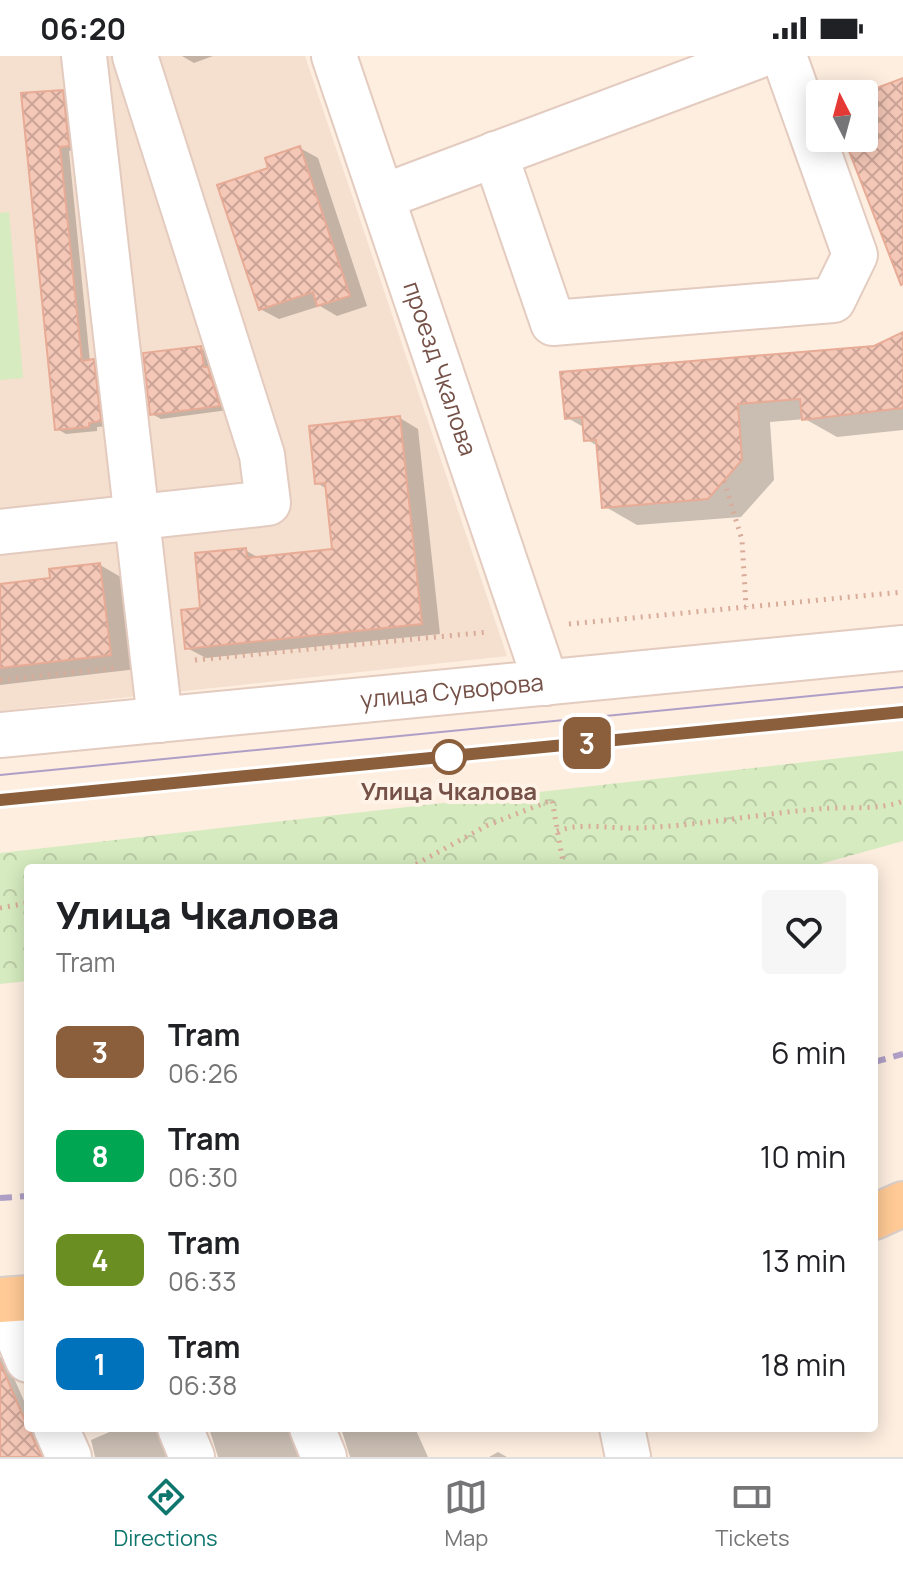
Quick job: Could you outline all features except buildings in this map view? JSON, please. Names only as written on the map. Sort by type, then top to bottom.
[{"type":"main road","points":[[878,1215],[903,1204]]},
{"type":"street","points":[[84,56],[160,720]]},
{"type":"street","points":[[0,532],[268,503],[262,455],[135,56]]},
{"type":"street","name":"проезд Чкалова","points":[[334,56],[546,683]]},
{"type":"street","points":[[382,197],[758,56]]},
{"type":"street","points":[[495,154],[553,323],[833,300],[855,255],[784,56]]},
{"type":"street","name":"улица Суворова","points":[[0,735],[903,648]]},
{"type":"street","points":[[10,1299],[24,1346]]},
{"type":"street","points":[[58,1432],[69,1457]]},
{"type":"street","points":[[182,1432],[192,1457]]},
{"type":"street","points":[[314,1432],[324,1457]]},
{"type":"street","points":[[623,1432],[628,1457]]},
{"type":"path","points":[[724,481],[742,540],[746,607]]},
{"type":"path","points":[[0,680],[903,592]]},
{"type":"path","points":[[416,864],[488,825],[552,800],[563,864]]},
{"type":"path","points":[[557,831],[575,824],[615,829],[682,826],[813,809],[889,806],[903,801]]},
{"type":"path","points":[[0,908],[24,904]]},
{"type":"shaded area","points":[[0,56],[305,56],[507,656],[0,711]]},
{"type":"green space","points":[[9,212],[23,378],[0,380],[0,213]]},
{"type":"green space","points":[[903,751],[903,841],[820,864],[24,864],[24,981],[0,984],[0,853]]},
{"type":"tram line","points":[[0,775],[903,687]]},
{"type":"tram line","points":[[0,800],[903,712]]},
{"type":"tram line","name":"3","points":[[0,800],[903,712]]},
{"type":"railway","points":[[878,1061],[903,1054]]},
{"type":"railway","points":[[0,1198],[24,1196]]},
{"type":"place","name":"Улица Чкалова","points":[[449,757]]}]
